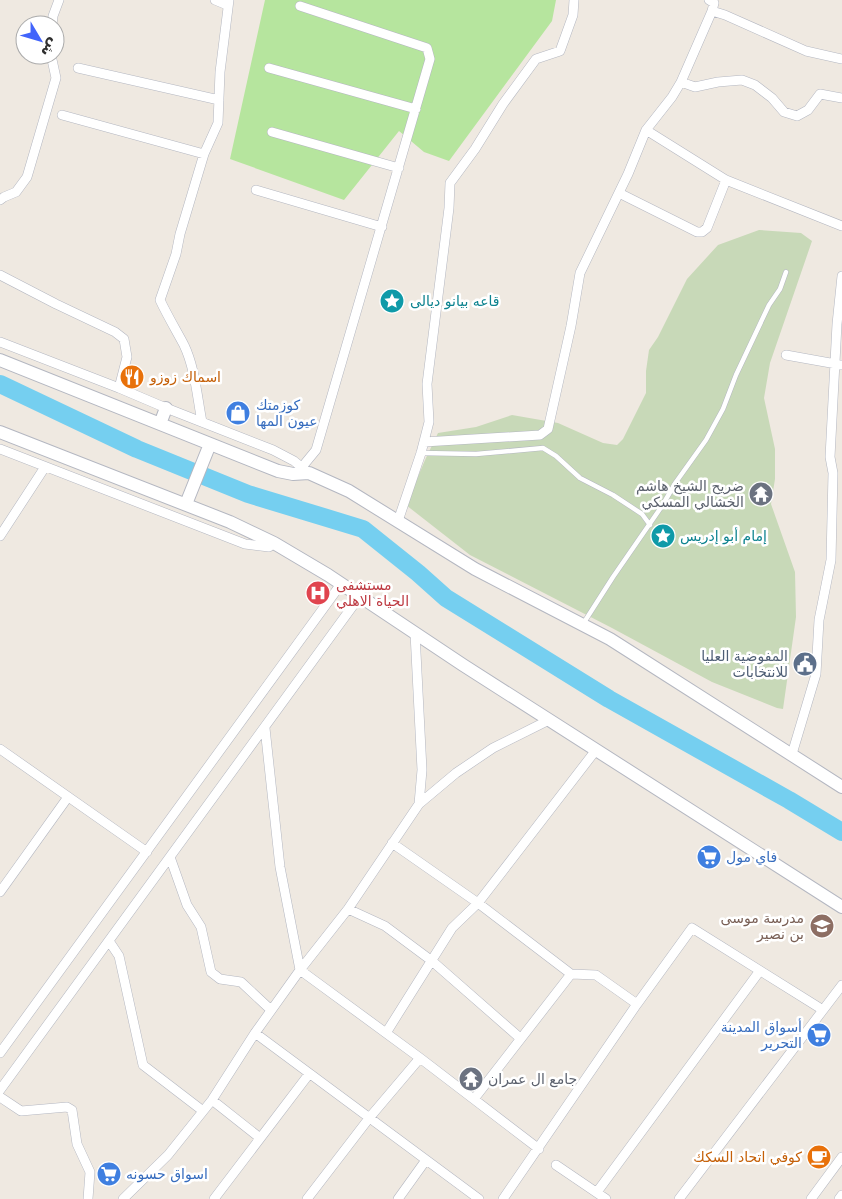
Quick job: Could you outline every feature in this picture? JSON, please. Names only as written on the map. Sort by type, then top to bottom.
[{"type":"street","points":[[54,15],[59,0]]},
{"type":"street","points":[[202,422],[192,369],[184,346],[168,319],[160,300],[176,254],[180,234],[204,154],[218,123],[220,72],[228,2],[215,0]]},
{"type":"street","points":[[398,521],[429,422],[427,384],[449,208],[450,183],[536,59],[560,51],[573,15],[574,0]]},
{"type":"street","points":[[424,442],[540,435],[548,429],[571,326],[580,274],[619,193],[646,130],[672,97],[681,82],[712,11],[714,3],[709,0]]},
{"type":"street","points":[[0,360],[278,471],[293,474],[306,470],[316,450],[430,59],[427,48],[300,6]]},
{"type":"street","points":[[712,11],[806,51],[842,59]]},
{"type":"street","points":[[0,200],[16,192],[27,177],[56,78],[53,65]]},
{"type":"street","points":[[78,68],[219,100]]},
{"type":"street","points":[[269,68],[416,109]]},
{"type":"street","points":[[681,82],[695,88],[718,82],[742,80],[755,85],[772,98],[784,112],[797,116],[808,110],[820,94],[842,98]]},
{"type":"street","points":[[62,115],[204,154]]},
{"type":"street","points":[[646,130],[726,180],[842,226]]},
{"type":"street","points":[[272,132],[399,168]]},
{"type":"street","points":[[619,193],[697,232],[702,232],[707,228],[726,180]]},
{"type":"street","points":[[256,190],[382,227]]},
{"type":"street","points":[[0,275],[115,332],[124,339],[127,356],[119,388]]},
{"type":"street","points":[[792,754],[816,674],[819,620],[831,560],[837,474],[830,457],[838,413],[842,276]]},
{"type":"street","points":[[0,342],[279,452],[306,470],[349,491],[474,569],[610,639],[842,787]]},
{"type":"street","points":[[786,355],[839,364]]},
{"type":"street","points":[[160,424],[166,408]]},
{"type":"street","points":[[0,432],[259,534],[360,596],[549,720],[842,907]]},
{"type":"street","points":[[186,504],[210,444]]},
{"type":"street","points":[[0,449],[245,544],[269,547],[274,543]]},
{"type":"street","points":[[0,536],[45,467]]},
{"type":"street","points":[[0,1053],[341,584]]},
{"type":"street","points":[[0,1090],[360,596]]},
{"type":"street","points":[[415,633],[422,770],[420,804]]},
{"type":"street","points":[[123,1199],[168,1155],[212,1100],[254,1033],[348,909],[420,804],[456,773],[493,748],[549,720]]},
{"type":"street","points":[[264,728],[280,867],[300,970],[420,1058],[539,1149]]},
{"type":"street","points":[[0,749],[147,852]]},
{"type":"street","points":[[386,1033],[452,928],[478,903],[596,750]]},
{"type":"street","points":[[0,892],[68,797]]},
{"type":"street","points":[[392,843],[478,903],[571,974],[596,975],[637,1004]]},
{"type":"street","points":[[170,857],[187,905],[201,927],[211,972],[220,980],[241,982],[271,1010]]},
{"type":"street","points":[[348,909],[385,926],[432,961],[520,1038]]},
{"type":"street","points":[[504,1199],[637,1004],[692,928],[759,972],[823,1010]]},
{"type":"street","points":[[109,941],[119,956],[143,1065],[203,1111]]},
{"type":"street","points":[[597,1192],[759,972]]},
{"type":"street","points":[[474,1099],[571,974]]},
{"type":"street","points":[[679,1199],[842,985]]},
{"type":"street","points":[[254,1033],[479,1199]]},
{"type":"street","points":[[307,1199],[370,1117],[420,1058]]},
{"type":"street","points":[[214,1199],[309,1074]]},
{"type":"street","points":[[0,1097],[21,1111],[67,1107],[72,1110],[77,1144],[90,1172],[88,1199]]},
{"type":"street","points":[[212,1100],[260,1138]]},
{"type":"street","points":[[811,1199],[842,1157]]},
{"type":"street","points":[[398,1199],[426,1160]]},
{"type":"street","points":[[556,1166],[606,1199]]},
{"type":"street","points":[[839,1199],[842,1195]]},
{"type":"lane","points":[[582,625],[650,525],[676,482],[706,440],[723,409],[736,376],[769,305],[780,289],[786,272]]},
{"type":"lane","points":[[420,453],[476,454],[543,448],[556,456],[580,478],[613,495],[642,514],[650,525]]},
{"type":"green space","points":[[265,0],[556,0],[552,21],[449,161],[424,152],[399,131],[344,200],[230,159]]},
{"type":"green space","points":[[759,230],[801,233],[812,241],[770,363],[764,398],[775,449],[775,479],[771,504],[795,572],[796,617],[783,709],[712,682],[470,555],[406,505],[438,433],[476,427],[512,415],[558,423],[603,443],[617,445],[623,439],[646,393],[646,371],[649,350],[658,337],[687,279],[718,245]]},
{"type":"waterway","points":[[0,384],[137,449],[248,494],[363,529],[446,598],[609,699],[789,800],[842,832]]},
{"type":"place","name":"قاعه بيانو ديالى","points":[[392,301]]},
{"type":"place","name":"اسماك زوزو","points":[[132,377]]},
{"type":"place","name":"كوزمتك عيون المها","points":[[238,413]]},
{"type":"place","name":"ضريح الشيخ هاشم الخشالي المسكي","points":[[761,494]]},
{"type":"place","name":"إمام أبو إدريس","points":[[663,536]]},
{"type":"place","name":"مستشفى الحياة الاهلي","points":[[318,593]]},
{"type":"place","name":"المفوضية العليا للانتخابات","points":[[805,664]]},
{"type":"place","name":"فاي مول","points":[[709,857]]},
{"type":"place","name":"مدرسة موسى بن نصير","points":[[822,926]]},
{"type":"place","name":"أسواق المدينة التحرير","points":[[819,1035]]},
{"type":"place","name":"جامع ال عمران","points":[[471,1079]]},
{"type":"place","name":"كوفي اتحاد السكك","points":[[819,1157]]},
{"type":"place","name":"اسواق حسونه","points":[[109,1174]]}]
